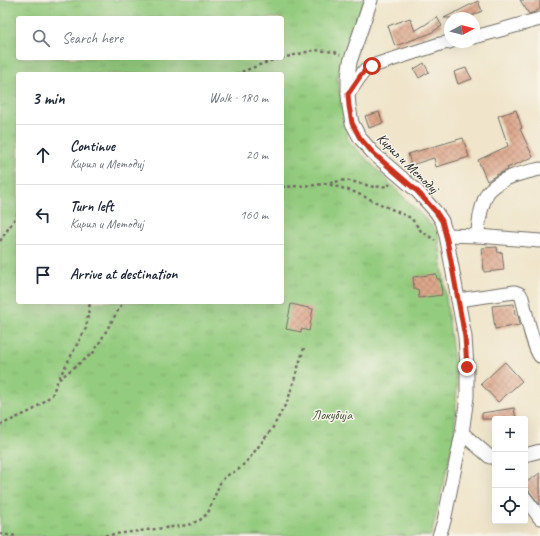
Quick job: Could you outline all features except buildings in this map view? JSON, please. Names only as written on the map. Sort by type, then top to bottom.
[{"type":"street","name":"Кирил и Методиј","points":[[371,0],[350,62],[348,94],[352,123],[360,138],[373,153],[417,191],[442,221],[447,237],[465,337],[467,397],[462,433],[444,521],[439,536]]},
{"type":"street","points":[[480,36],[540,19]]},
{"type":"street","points":[[348,94],[366,69],[444,43]]},
{"type":"street","points":[[478,236],[478,225],[483,202],[490,189],[505,179],[517,174],[540,169]]},
{"type":"street","points":[[447,237],[478,236],[540,241]]},
{"type":"street","points":[[458,300],[515,292],[520,294],[537,353],[540,356]]},
{"type":"street","points":[[462,433],[492,458]]},
{"type":"street","points":[[528,454],[540,451]]},
{"type":"street","points":[[528,502],[540,518]]},
{"type":"path","points":[[284,58],[315,50],[335,52],[350,62]]},
{"type":"path","points":[[242,72],[278,60]]},
{"type":"path","points":[[284,186],[324,184],[346,180],[374,187],[388,186],[399,175]]},
{"type":"path","points":[[324,184],[352,192],[411,218],[421,231],[436,241],[447,237]]},
{"type":"path","points":[[0,241],[16,217]]},
{"type":"path","points":[[0,425],[33,410],[52,395],[58,380],[86,328],[90,304]]},
{"type":"path","points":[[58,380],[94,352],[122,304]]},
{"type":"path","points":[[98,536],[188,525],[200,520],[208,513],[220,483],[226,476],[238,470],[248,460],[272,429],[288,400],[304,348]]},
{"type":"path","points":[[0,534],[16,536]]},
{"type":"green space","name":"Локубија","points":[[0,0],[364,0],[337,78],[348,140],[438,232],[457,387],[454,438],[431,536],[0,536]]},
{"type":"route","points":[[372,66],[366,69],[348,94],[352,123],[360,138],[373,153],[417,191],[442,221],[447,240],[465,337],[467,367]]}]
